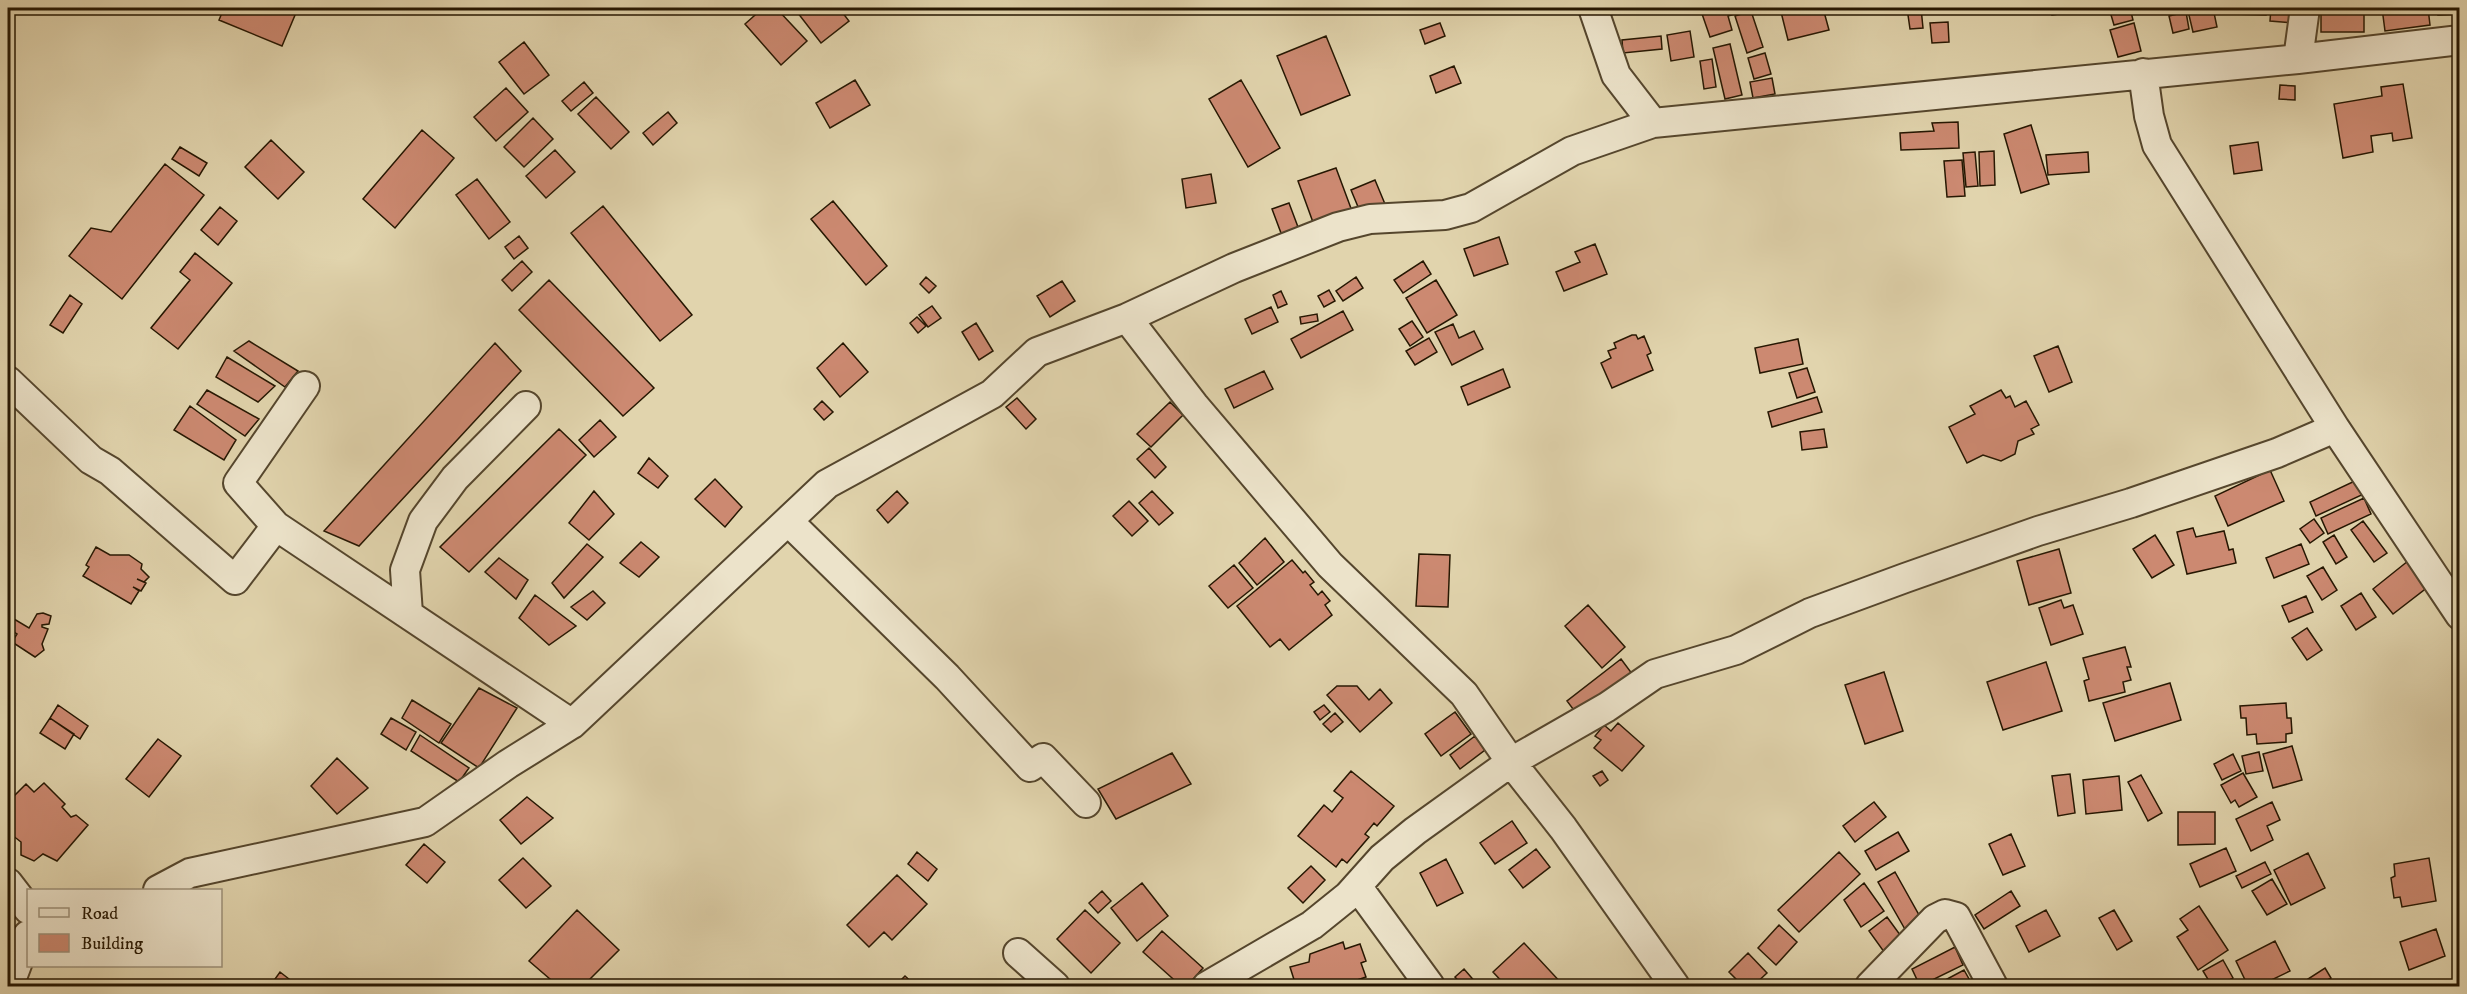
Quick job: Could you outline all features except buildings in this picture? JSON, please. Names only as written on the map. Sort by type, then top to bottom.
[{"type":"street","points":[[1593,8],[1616,75],[1653,123]]},
{"type":"street","points":[[2298,59],[2305,8]]},
{"type":"street","points":[[162,889],[190,873],[425,822],[508,764],[572,724],[827,484],[992,394],[1037,352],[1127,318],[1234,268],[1338,227],[1370,219],[1445,215],[1471,208],[1572,151],[1653,123],[2298,59],[2460,40]]},
{"type":"street","points":[[2143,73],[2149,116],[2157,145],[2335,428],[2460,615]]},
{"type":"street","points":[[1127,318],[1194,405],[1330,565],[1464,694],[1676,987]]},
{"type":"street","points":[[8,381],[91,460],[110,471],[235,580],[276,526]]},
{"type":"street","points":[[305,386],[238,483],[276,526],[572,724]]},
{"type":"street","points":[[408,614],[405,570],[423,521],[455,478],[525,406]]},
{"type":"street","points":[[1207,987],[1311,925],[1357,886],[1382,858],[1415,831],[1511,762],[1606,707],[1655,674],[1736,650],[1810,614],[1905,578],[2038,531],[2131,503],[2277,453],[2335,428]]},
{"type":"street","points":[[788,521],[947,677],[1030,767],[1043,758],[1086,803]]},
{"type":"street","points":[[8,883],[27,908]]},
{"type":"street","points":[[1357,886],[1430,987]]},
{"type":"street","points":[[1870,987],[1935,919],[1946,914],[1956,917],[1992,987]]},
{"type":"street","points":[[16,973],[27,938]]},
{"type":"street","points":[[1018,953],[1055,987]]}]
